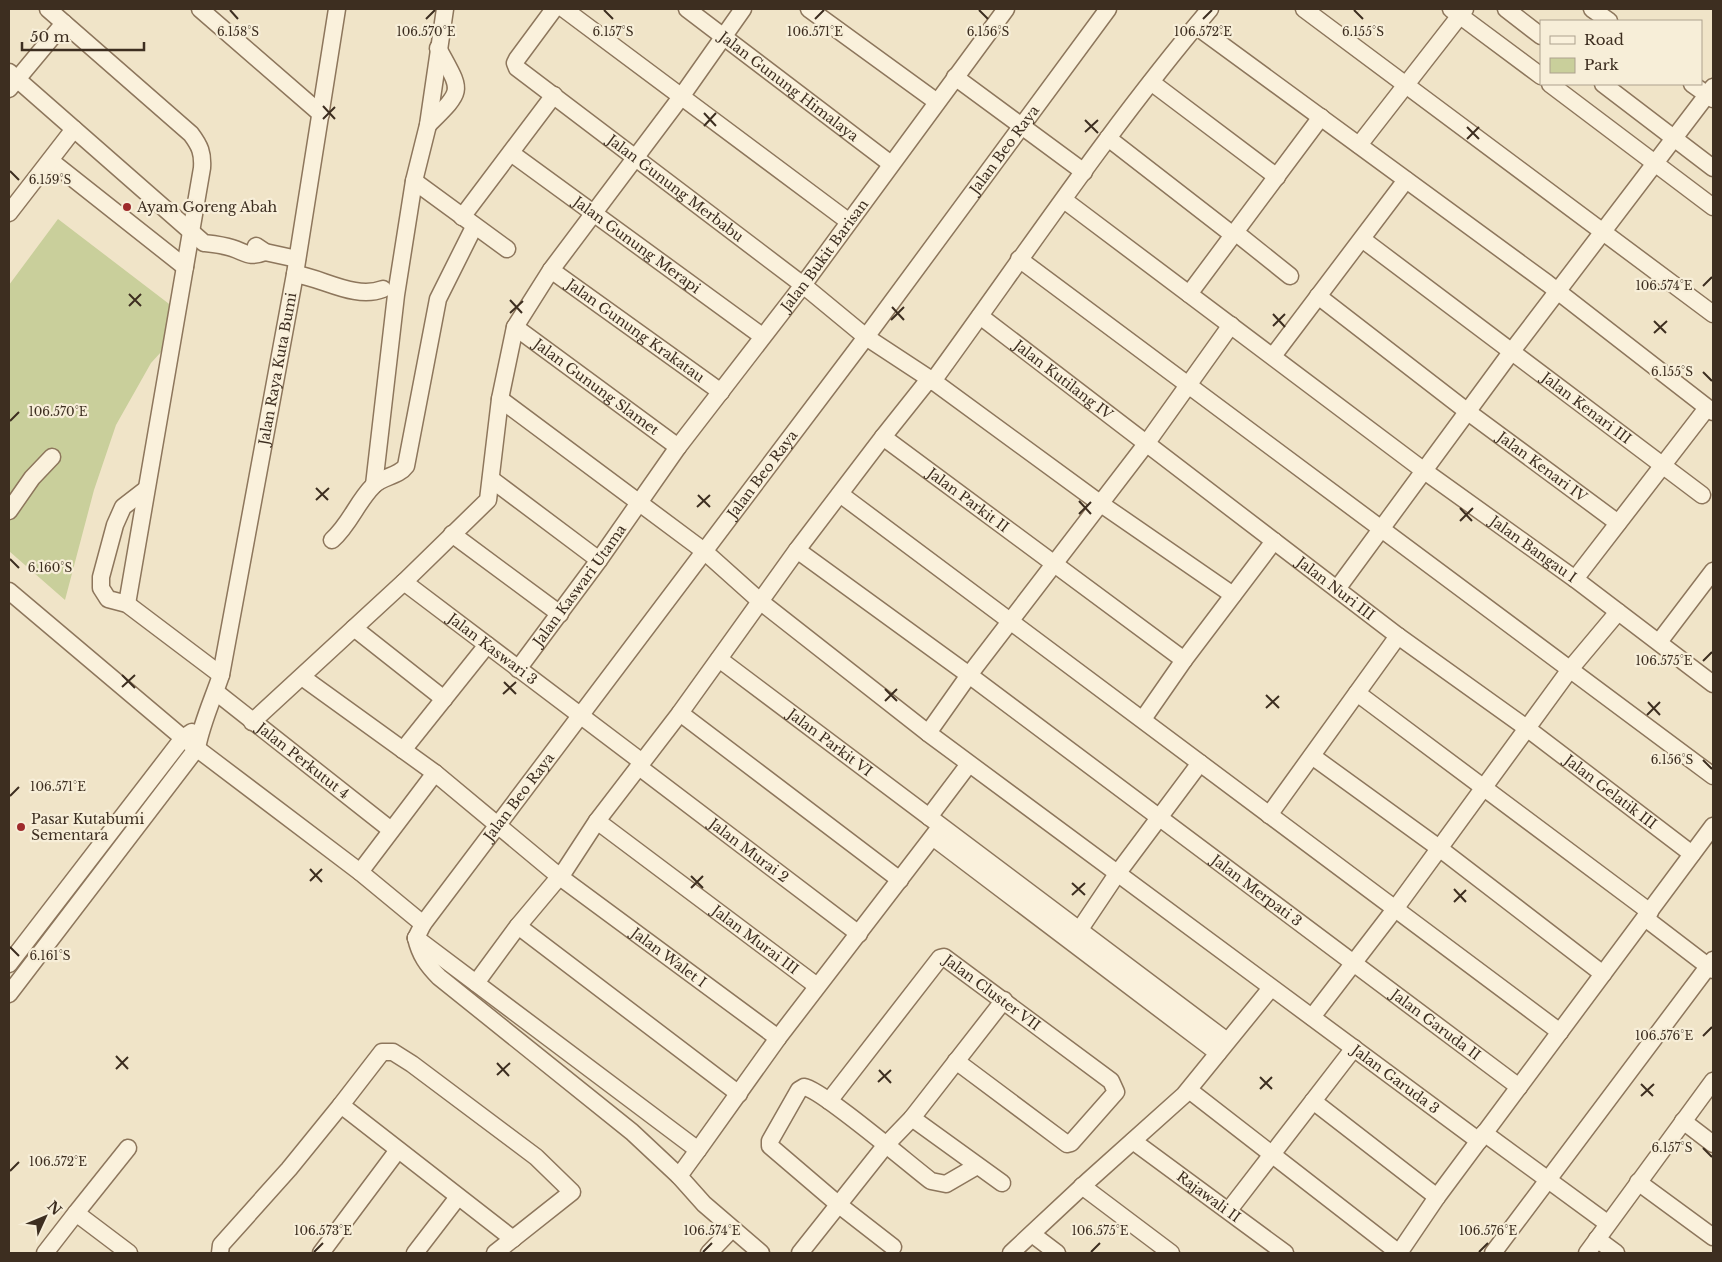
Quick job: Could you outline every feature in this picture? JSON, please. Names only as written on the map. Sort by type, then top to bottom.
[{"type":"street","points":[[48,9],[191,134],[200,145],[203,155],[127,604]]},
{"type":"street","points":[[200,9],[321,114]]},
{"type":"street","name":"Jalan Raya Kuta Bumi","points":[[196,748],[202,725],[216,692],[221,674],[296,266],[337,9]]},
{"type":"street","name":"Jalan Gunung Merbabu","points":[[554,9],[515,63],[517,68],[803,285],[866,337],[933,380],[1102,504],[1233,595]]},
{"type":"street","points":[[564,9],[848,222]]},
{"type":"street","name":"Jalan Gunung Himalaya","points":[[687,9],[891,164]]},
{"type":"street","points":[[252,722],[404,582],[488,500],[500,399],[515,327],[551,270],[681,97],[742,9]]},
{"type":"street","points":[[809,9],[937,102]]},
{"type":"street","name":"Jalan Bukit Barisan","points":[[641,502],[678,447],[803,285],[1006,9]]},
{"type":"street","name":"Jalan Beo Raya","points":[[419,931],[497,823],[581,717],[866,337],[1108,9]]},
{"type":"street","points":[[476,982],[518,926],[560,877],[597,821],[762,602],[797,550],[883,437],[926,384],[933,380],[980,316],[1019,258],[1064,200],[1108,138],[1210,9]]},
{"type":"street","points":[[1304,9],[1713,314]]},
{"type":"street","points":[[1506,9],[1540,35]]},
{"type":"street","points":[[1592,9],[1608,20]]},
{"type":"street","points":[[332,540],[346,527],[374,485],[390,292],[428,125],[438,48],[446,10]]},
{"type":"street","points":[[1359,145],[1459,11],[1540,75]]},
{"type":"street","points":[[64,23],[12,80],[74,129],[204,243],[232,248],[241,253],[255,256],[266,252],[296,266],[312,277],[326,273],[376,285],[390,292]]},
{"type":"street","points":[[1196,26],[1558,292],[1710,410],[1662,464],[1575,579]]},
{"type":"street","points":[[428,125],[452,101],[456,92],[457,83],[438,48]]},
{"type":"street","points":[[955,77],[1084,172]]},
{"type":"street","points":[[1151,82],[1277,177]]},
{"type":"street","points":[[1551,85],[1713,207]]},
{"type":"street","points":[[1604,85],[1713,168]]},
{"type":"street","points":[[1337,589],[1512,351],[1655,163],[1711,94],[1694,85]]},
{"type":"street","points":[[374,485],[402,472],[409,459],[438,299],[468,222],[511,153],[552,94]]},
{"type":"street","points":[[1189,294],[1321,117]]},
{"type":"street","points":[[9,213],[74,129]]},
{"type":"street","points":[[1108,138],[1290,276]]},
{"type":"street","name":"Jalan Gunung Merapi","points":[[511,153],[762,336]]},
{"type":"street","points":[[51,161],[184,267]]},
{"type":"street","points":[[1273,356],[1406,180]]},
{"type":"street","points":[[414,181],[507,249]]},
{"type":"street","name":"Jalan Bangau I","points":[[1064,200],[1423,470],[1575,579],[1713,684]]},
{"type":"street","name":"Jalan Kenari III","points":[[1362,238],[1702,495]]},
{"type":"street","points":[[1019,258],[1380,529],[1571,668],[1713,776]]},
{"type":"street","name":"Jalan Gunung Krakatau","points":[[551,270],[721,392]]},
{"type":"street","name":"Jalan Kenari IV","points":[[1318,296],[1468,412],[1618,523]]},
{"type":"street","name":"Jalan Kutilang IV","points":[[980,316],[1146,444]]},
{"type":"street","points":[[928,733],[1055,563],[1102,504],[1231,325]]},
{"type":"street","name":"Jalan Gunung Slamet","points":[[515,327],[678,447]]},
{"type":"street","name":"Jalan Garuda 3","points":[[500,399],[641,502],[704,551],[762,602],[928,733],[1117,874],[1354,1048],[1481,1137],[1549,1180],[1607,1223]]},
{"type":"street","name":"Jalan Parkit II","points":[[883,437],[1184,660]]},
{"type":"street","name":"Jalan Nuri III","points":[[1146,444],[1398,636],[1528,729]]},
{"type":"street","points":[[9,511],[32,478],[52,457]]},
{"type":"street","points":[[491,479],[599,560]]},
{"type":"street","points":[[145,490],[123,507],[115,525],[101,577],[101,588],[108,599],[127,604],[221,674]]},
{"type":"street","points":[[840,494],[1010,623],[1143,719],[1560,1032]]},
{"type":"street","name":"Jalan Kaswari Utama","points":[[518,669],[641,502]]},
{"type":"street","points":[[452,534],[560,614]]},
{"type":"street","points":[[1143,719],[1184,660],[1274,541]]},
{"type":"street","name":"Jalan Merpati 3","points":[[797,550],[970,675],[1160,819],[1354,962]]},
{"type":"street","points":[[1659,642],[1708,588],[1713,571]]},
{"type":"street","name":"Jalan Kaswari 3","points":[[404,582],[641,765]]},
{"type":"street","points":[[9,591],[183,738],[360,872],[419,931],[476,982],[698,1150]]},
{"type":"street","points":[[1312,1017],[1395,909],[1571,668],[1618,612]]},
{"type":"street","points":[[354,628],[444,699]]},
{"type":"street","points":[[1269,815],[1398,636]]},
{"type":"street","points":[[403,750],[487,645]]},
{"type":"street","name":"Jalan Parkit VI","points":[[719,659],[1002,881],[1223,1047]]},
{"type":"street","name":"Jalan Walet I","points":[[302,676],[435,773],[560,877],[778,1038]]},
{"type":"street","name":"Jalan Perkutut 4","points":[[216,692],[391,830]]},
{"type":"street","points":[[1357,693],[1712,965],[1493,1253]]},
{"type":"street","points":[[680,713],[900,880]]},
{"type":"street","points":[[9,964],[183,738],[202,725]]},
{"type":"street","name":"Jalan Gelatik III","points":[[1528,729],[1692,854]]},
{"type":"street","points":[[9,994],[196,748]]},
{"type":"street","points":[[1312,756],[1438,848],[1603,974]]},
{"type":"street","points":[[1075,936],[1117,874],[1160,819],[1200,763]]},
{"type":"street","points":[[679,1176],[778,1038],[900,880],[934,827],[970,764]]},
{"type":"street","name":"Jalan Murai 2","points":[[641,765],[859,934]]},
{"type":"street","points":[[360,872],[435,773]]},
{"type":"street","name":"Jalan Murai III","points":[[597,821],[817,986]]},
{"type":"street","points":[[1189,1090],[1399,1253],[1437,1196],[1713,826]]},
{"type":"street","points":[[518,926],[739,1094]]},
{"type":"street","points":[[419,931],[419,951],[425,962],[439,978],[632,1132],[679,1176],[704,1204],[761,1253]]},
{"type":"street","name":"Jalan Cluster VII","points":[[829,1101],[940,958],[949,959],[1004,1000],[1115,1087],[1116,1092],[1071,1144],[1067,1144],[956,1061]]},
{"type":"street","name":"Jalan Garuda II","points":[[1354,962],[1519,1087]]},
{"type":"street","points":[[1011,1253],[1189,1090],[1271,988]]},
{"type":"street","points":[[800,1253],[885,1146],[912,1118],[1004,1000]]},
{"type":"street","points":[[1229,1210],[1354,1048]]},
{"type":"street","points":[[220,1253],[221,1245],[289,1169],[382,1052],[393,1052],[412,1064],[536,1157],[572,1192],[495,1253]]},
{"type":"street","points":[[1587,1253],[1607,1223],[1713,1081]]},
{"type":"street","points":[[893,1247],[838,1205],[770,1146],[770,1140],[799,1090],[804,1087],[809,1088],[829,1101],[931,1181],[946,1184],[977,1166]]},
{"type":"street","points":[[1313,1101],[1437,1196]]},
{"type":"street","points":[[341,1105],[513,1239]]},
{"type":"street","points":[[912,1118],[1002,1183]]},
{"type":"street","points":[[1683,1121],[1713,1144]]},
{"type":"street","name":"Rajawali II","points":[[1133,1140],[1285,1253]]},
{"type":"street","points":[[44,1253],[128,1148]]},
{"type":"street","points":[[321,1253],[398,1150]]},
{"type":"street","points":[[1638,1182],[1713,1237]]},
{"type":"street","points":[[1082,1186],[1171,1253]]},
{"type":"street","points":[[415,1253],[458,1197]]},
{"type":"street","points":[[76,1213],[129,1253]]},
{"type":"street","points":[[709,1253],[732,1230]]},
{"type":"street","points":[[1032,1234],[1057,1253]]},
{"type":"street","points":[[1597,1239],[1616,1253]]},
{"type":"green space","points":[[58,219],[177,310],[171,341],[151,363],[116,425],[94,490],[65,600],[9,551],[9,285]]},
{"type":"place","name":"Ayam Goreng Abah","points":[[127,207]]},
{"type":"place","name":"Pasar Kutabumi Sementara","points":[[21,827]]}]
